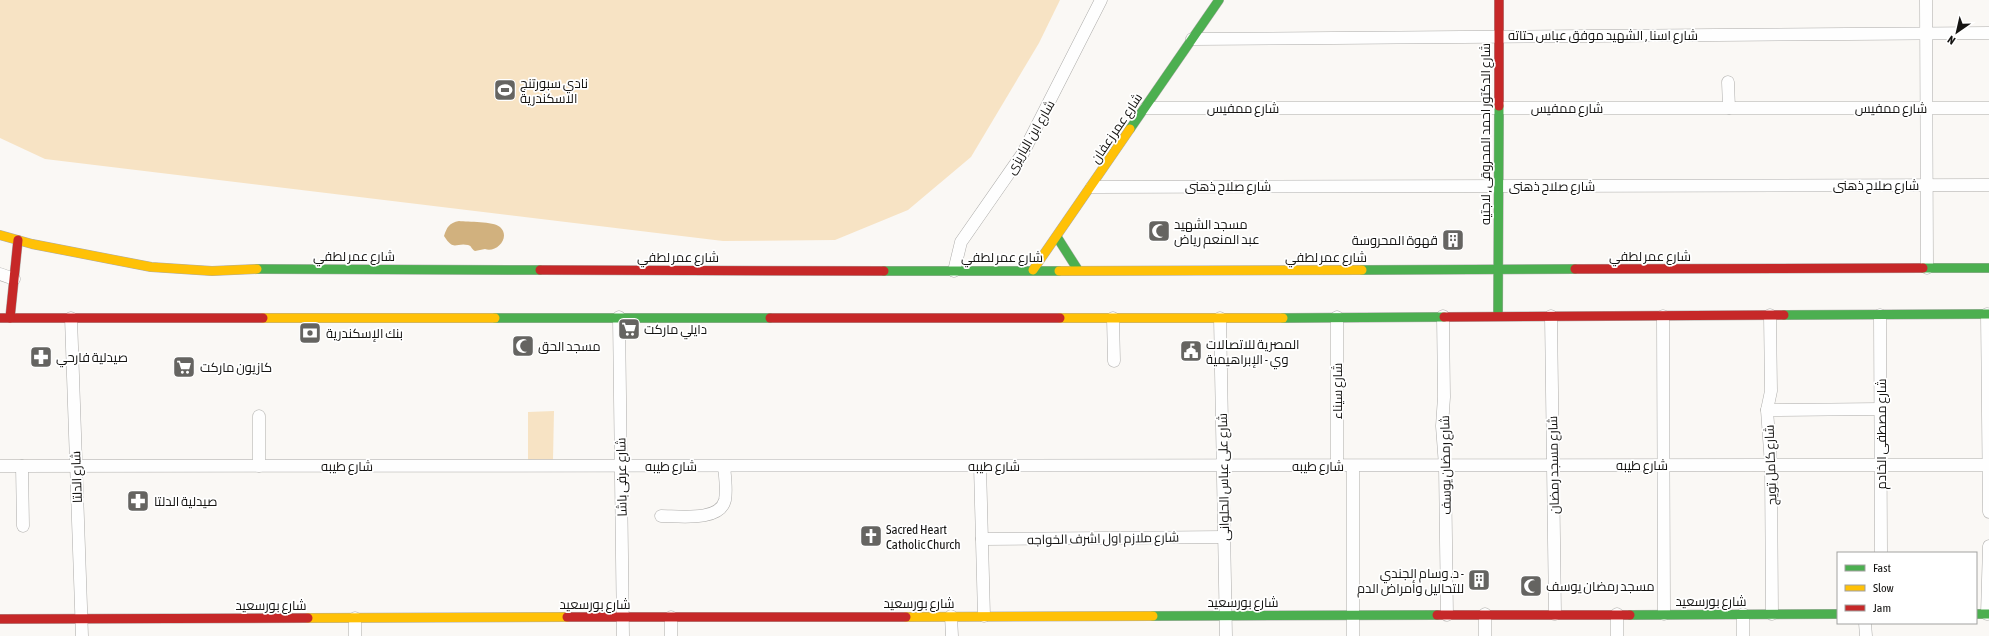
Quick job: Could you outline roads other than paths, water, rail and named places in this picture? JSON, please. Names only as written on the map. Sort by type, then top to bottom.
[{"type":"street","name":"شارع ابن الباريزى","points":[[954,271],[962,242],[1023,153],[1101,0]]},
{"type":"street","name":"شارع عمر زعفان","points":[[1033,270],[1092,187],[1218,0]]},
{"type":"street","name":"شارع الدكتور احمد المحروقى , لاجتيه","points":[[1498,0],[1498,316]]},
{"type":"street","points":[[1926,0],[1927,268]]},
{"type":"street","name":"شارع اسنا , الشهيد موفق عباس حتاته","points":[[1192,39],[1926,32],[1989,33]]},
{"type":"street","points":[[1728,82],[1729,108]]},
{"type":"street","name":"شارع ممفيس","points":[[1146,108],[1989,108]]},
{"type":"street","name":"شارع صلاح ذهنى","points":[[1092,187],[1989,185]]},
{"type":"street","name":"شارع عمر لطفي","points":[[0,235],[18,240],[151,266],[212,271],[270,269],[954,271],[1989,268]]},
{"type":"street","points":[[1057,237],[1078,270]]},
{"type":"street","points":[[10,318],[11,284],[18,240]]},
{"type":"street","points":[[0,274],[11,284]]},
{"type":"street","points":[[0,318],[1220,318],[1988,314],[1989,512]]},
{"type":"street","name":"شارع مصطفى الخادم","points":[[1880,315],[1881,552]]},
{"type":"street","name":"شارع رمضان يوسف","points":[[1443,316],[1444,398],[1442,426],[1445,466],[1447,615]]},
{"type":"street","name":"شارع مسجد رمضان","points":[[1551,316],[1555,614]]},
{"type":"street","points":[[1663,316],[1664,614]]},
{"type":"street","name":"شارع كامل تويج","points":[[1770,316],[1771,391],[1767,410],[1771,465],[1772,614]]},
{"type":"street","name":"شارع عرفى باشا","points":[[619,317],[624,636]]},
{"type":"street","name":"شارع سيناء","points":[[1337,317],[1337,466]]},
{"type":"street","name":"شارع الدلتا","points":[[71,318],[82,636]]},
{"type":"street","points":[[1113,318],[1114,361]]},
{"type":"street","name":"شارع على عباس الحلوانى","points":[[1220,318],[1224,466],[1226,636]]},
{"type":"street","points":[[1767,410],[1881,409]]},
{"type":"street","points":[[259,416],[259,466]]},
{"type":"street","name":"شارع طيبه","points":[[0,466],[1988,465]]},
{"type":"street","points":[[22,466],[23,526]]},
{"type":"street","points":[[661,516],[711,515],[720,510],[725,500],[724,466]]},
{"type":"street","points":[[980,466],[984,616]]},
{"type":"street","points":[[1353,466],[1353,636]]},
{"type":"street","name":"شارع ملازم اول اشرف الخواجه","points":[[982,539],[1225,537]]},
{"type":"street","points":[[1984,614],[1989,546]]},
{"type":"street","points":[[1484,614],[1485,636]]},
{"type":"street","points":[[1617,614],[1617,636]]},
{"type":"street","points":[[1743,614],[1743,636]]},
{"type":"street","name":"شارع بورسعيد","points":[[0,619],[1837,614]]},
{"type":"street","points":[[951,616],[952,636]]},
{"type":"street","points":[[671,617],[671,636]]},
{"type":"street","points":[[355,618],[355,636]]},
{"type":"street","points":[[1866,624],[1866,636]]},
{"type":"place","name":"نادي سبورتنج الاسكندرية","points":[[505,90]]},
{"type":"place","name":"مسجد الشهيد عبد المنعم رياض","points":[[1159,231]]},
{"type":"place","name":"قهوة المحروسة","points":[[1453,240]]},
{"type":"place","name":"دايلي ماركت","points":[[629,329]]},
{"type":"place","name":"بنك الإسكندرية","points":[[310,333]]},
{"type":"place","name":"مسجد الحق","points":[[523,346]]},
{"type":"place","name":"المصرية للاتصالات وي - الإبراهيمية","points":[[1191,351]]},
{"type":"place","name":"صيدلية فارحي","points":[[41,357]]},
{"type":"place","name":"كازيون ماركت","points":[[184,367]]},
{"type":"place","name":"صيدلية الدلتا","points":[[138,501]]},
{"type":"place","name":"Sacred Heart Catholic Church","points":[[871,536]]},
{"type":"place","name":"د. وسام الجندي - للتحاليل وأمراض الدم","points":[[1479,580]]},
{"type":"place","name":"مسجد رمضان يوسف","points":[[1531,586]]}]
